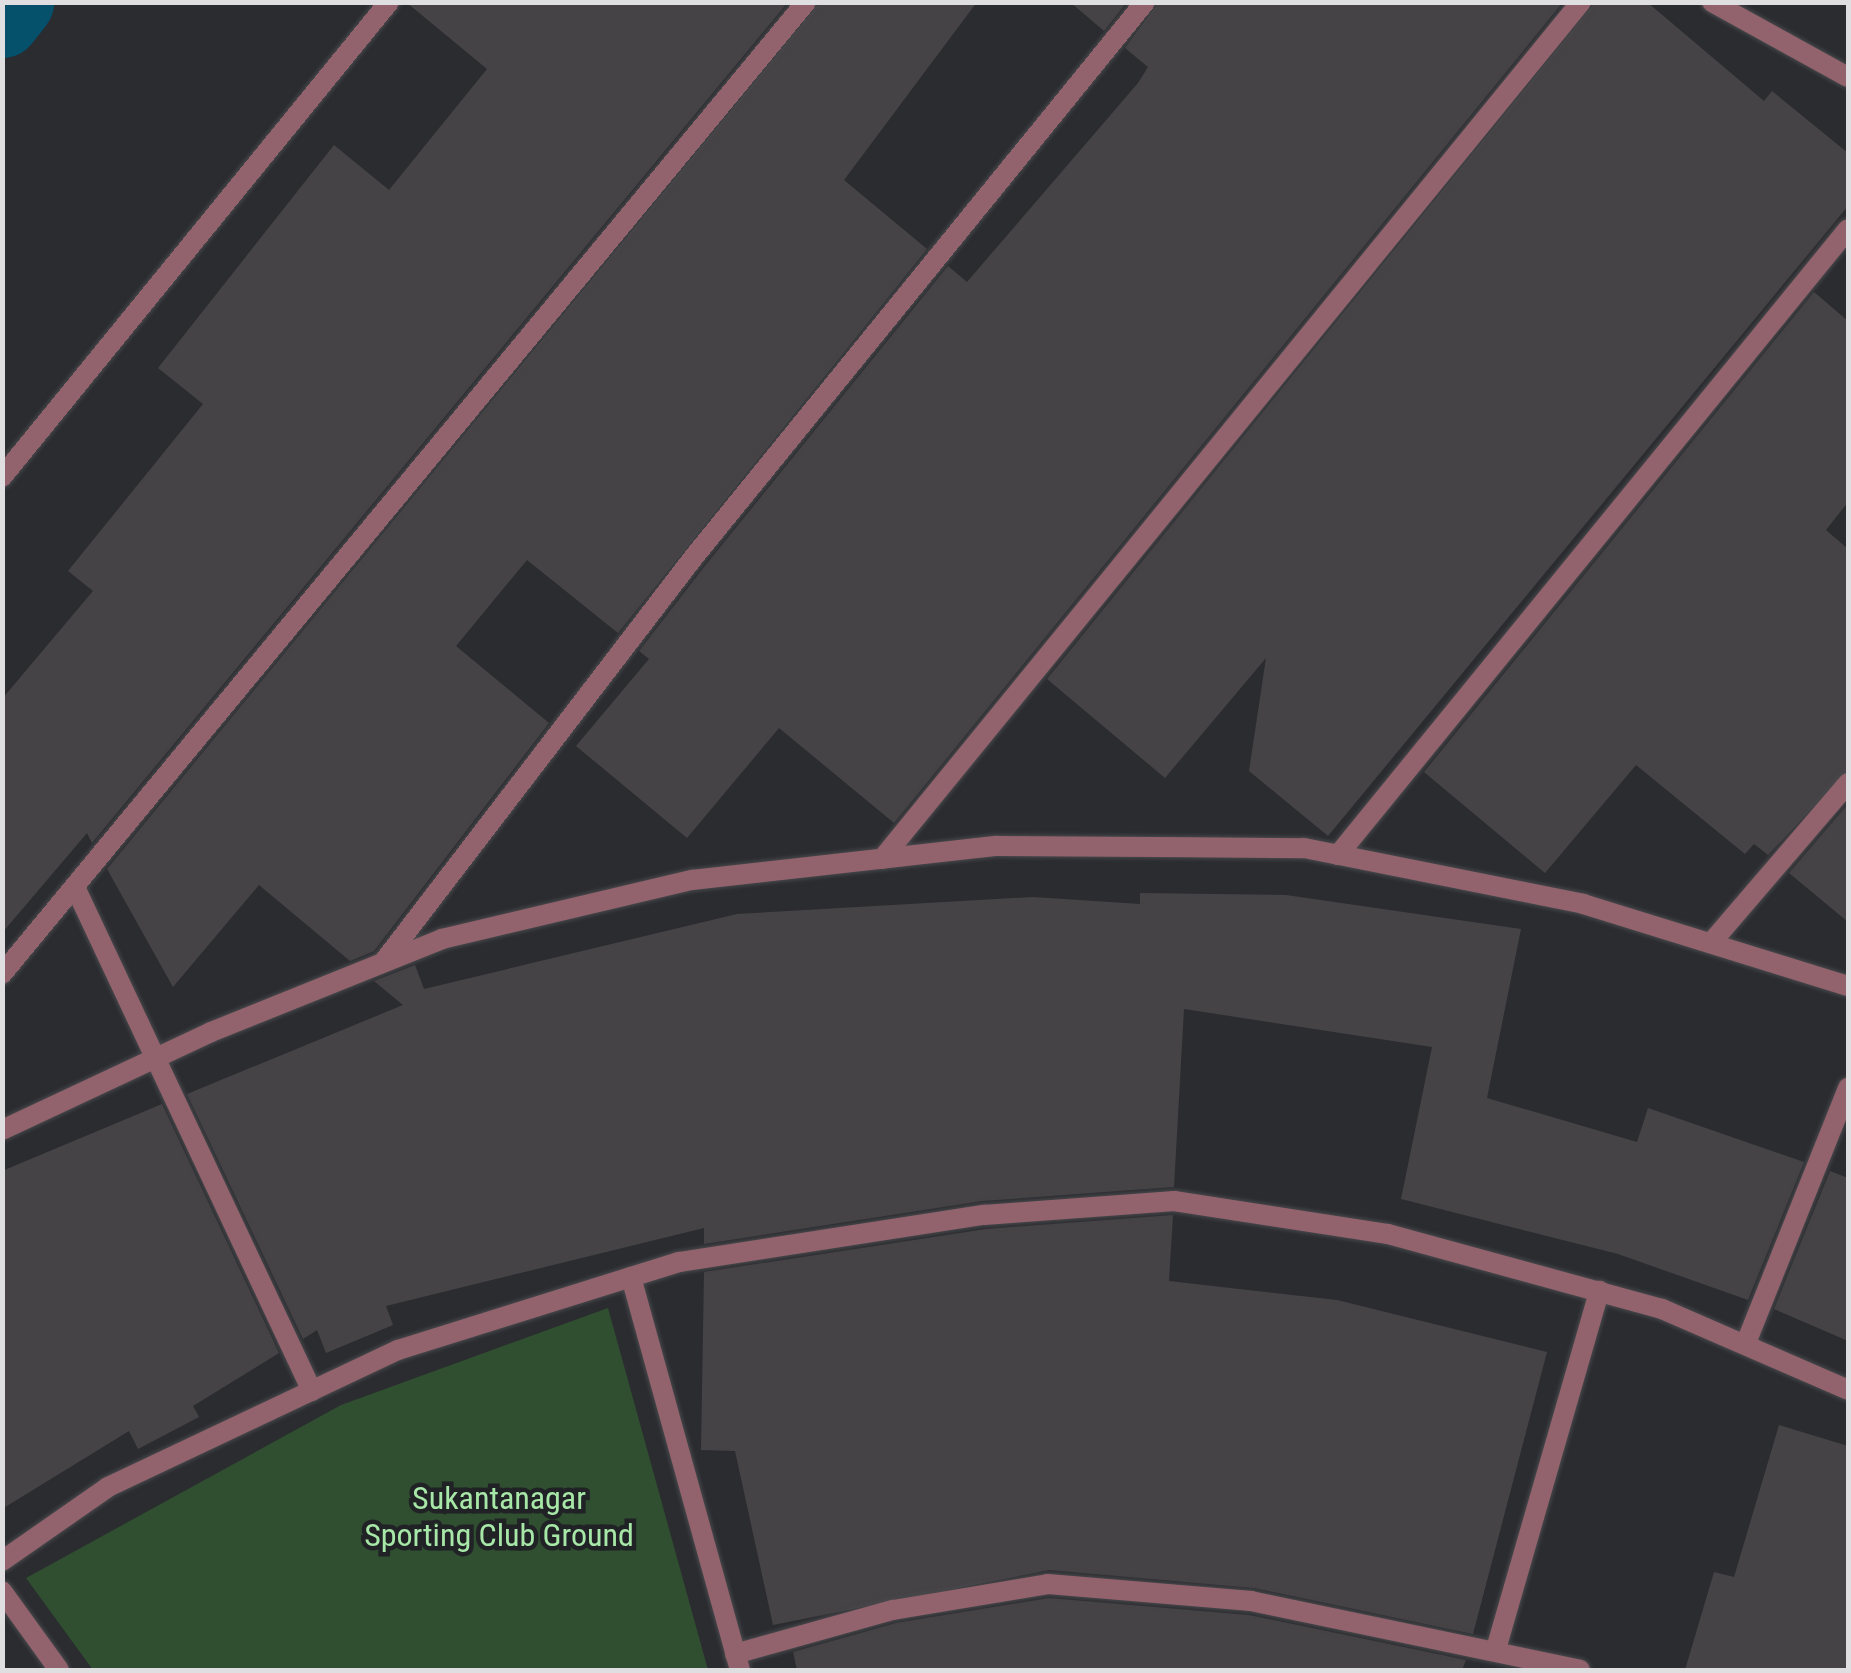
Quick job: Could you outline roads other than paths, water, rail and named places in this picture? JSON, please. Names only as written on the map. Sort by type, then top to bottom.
[{"type":"street","points":[[2,477],[389,2]]},
{"type":"street","points":[[2,974],[806,2]]},
{"type":"street","points":[[384,962],[693,558],[1145,2]]},
{"type":"street","points":[[882,859],[1581,2]]},
{"type":"street","points":[[1712,2],[1848,77]]},
{"type":"street","points":[[1338,855],[1848,229]]},
{"type":"street","points":[[1711,944],[1848,783]]},
{"type":"street","points":[[2,1130],[157,1056],[442,939],[692,880],[998,846],[1304,848],[1583,904],[1848,986]]},
{"type":"street","points":[[75,887],[157,1056],[200,1167],[312,1390]]},
{"type":"street","points":[[1746,1343],[1848,1088]]},
{"type":"street","points":[[2,1561],[108,1487],[398,1350],[679,1262],[984,1215],[1174,1202],[1388,1234],[1598,1291],[1746,1343],[1848,1390]]},
{"type":"street","points":[[631,1277],[738,1662],[893,1610],[1048,1584],[1252,1601],[1496,1649],[1580,1670]]},
{"type":"street","points":[[1496,1649],[1598,1291]]},
{"type":"street","points":[[2,1590],[59,1670]]},
{"type":"waterway","points":[[2,20],[16,2]]},
{"type":"park label","name":"Sukantanagar Sporting Club Ground","points":[[499,1518]]}]
